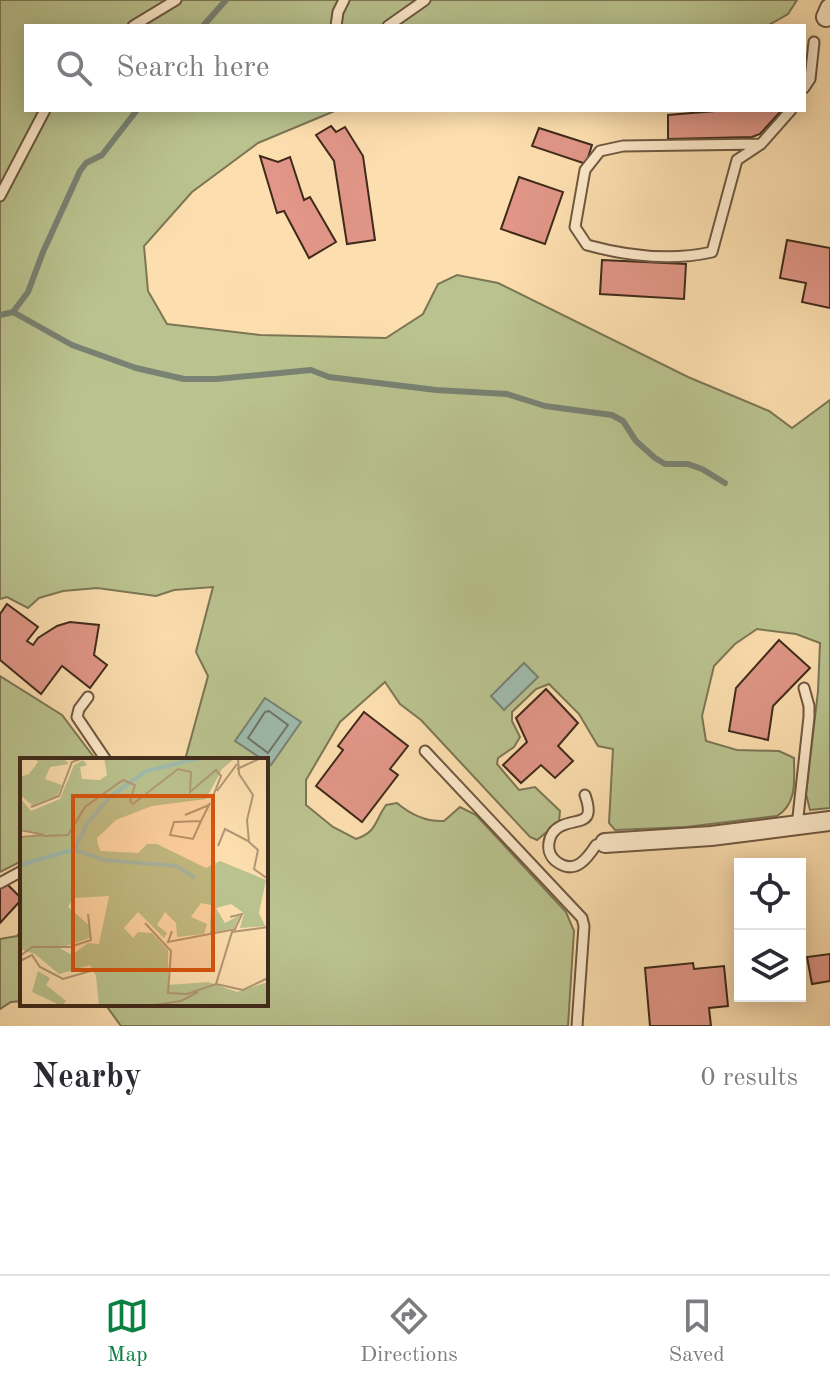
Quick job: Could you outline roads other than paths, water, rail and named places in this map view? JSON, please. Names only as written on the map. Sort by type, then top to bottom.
[{"type":"street","points":[[605,843],[830,821]]},
{"type":"lane","points":[[136,24],[176,0]]},
{"type":"lane","points":[[336,24],[344,0]]},
{"type":"lane","points":[[391,24],[425,0]]},
{"type":"lane","points":[[806,53],[814,42],[810,79],[806,85]]},
{"type":"lane","points":[[0,196],[44,112]]},
{"type":"lane","points":[[761,144],[623,146],[600,151],[585,170],[575,227],[587,245],[617,254],[690,257],[712,252],[737,160],[761,144],[789,112]]},
{"type":"lane","points":[[797,826],[809,717],[804,688]]},
{"type":"lane","points":[[88,697],[77,717],[105,758]]},
{"type":"lane","points":[[425,751],[582,918],[577,1026]]},
{"type":"lane","points":[[585,795],[589,806],[586,817],[577,824],[561,826],[552,835],[548,845],[551,857],[561,865],[575,867],[585,861],[596,845],[605,843]]},
{"type":"lane","points":[[0,883],[20,872]]},
{"type":"water","points":[[524,663],[538,677],[504,710],[491,696]]},
{"type":"water","points":[[265,698],[301,722],[271,765],[268,758],[260,758],[235,741]]},
{"type":"waterway","points":[[205,24],[226,0]]},
{"type":"waterway","points":[[0,315],[13,312],[28,292],[80,171],[86,163],[102,155],[135,112]]},
{"type":"waterway","points":[[13,312],[72,345],[136,368],[184,379],[311,370],[329,377],[436,390],[507,394],[545,406],[612,415],[623,421],[636,441],[655,458],[665,464],[688,464],[725,483]]}]
